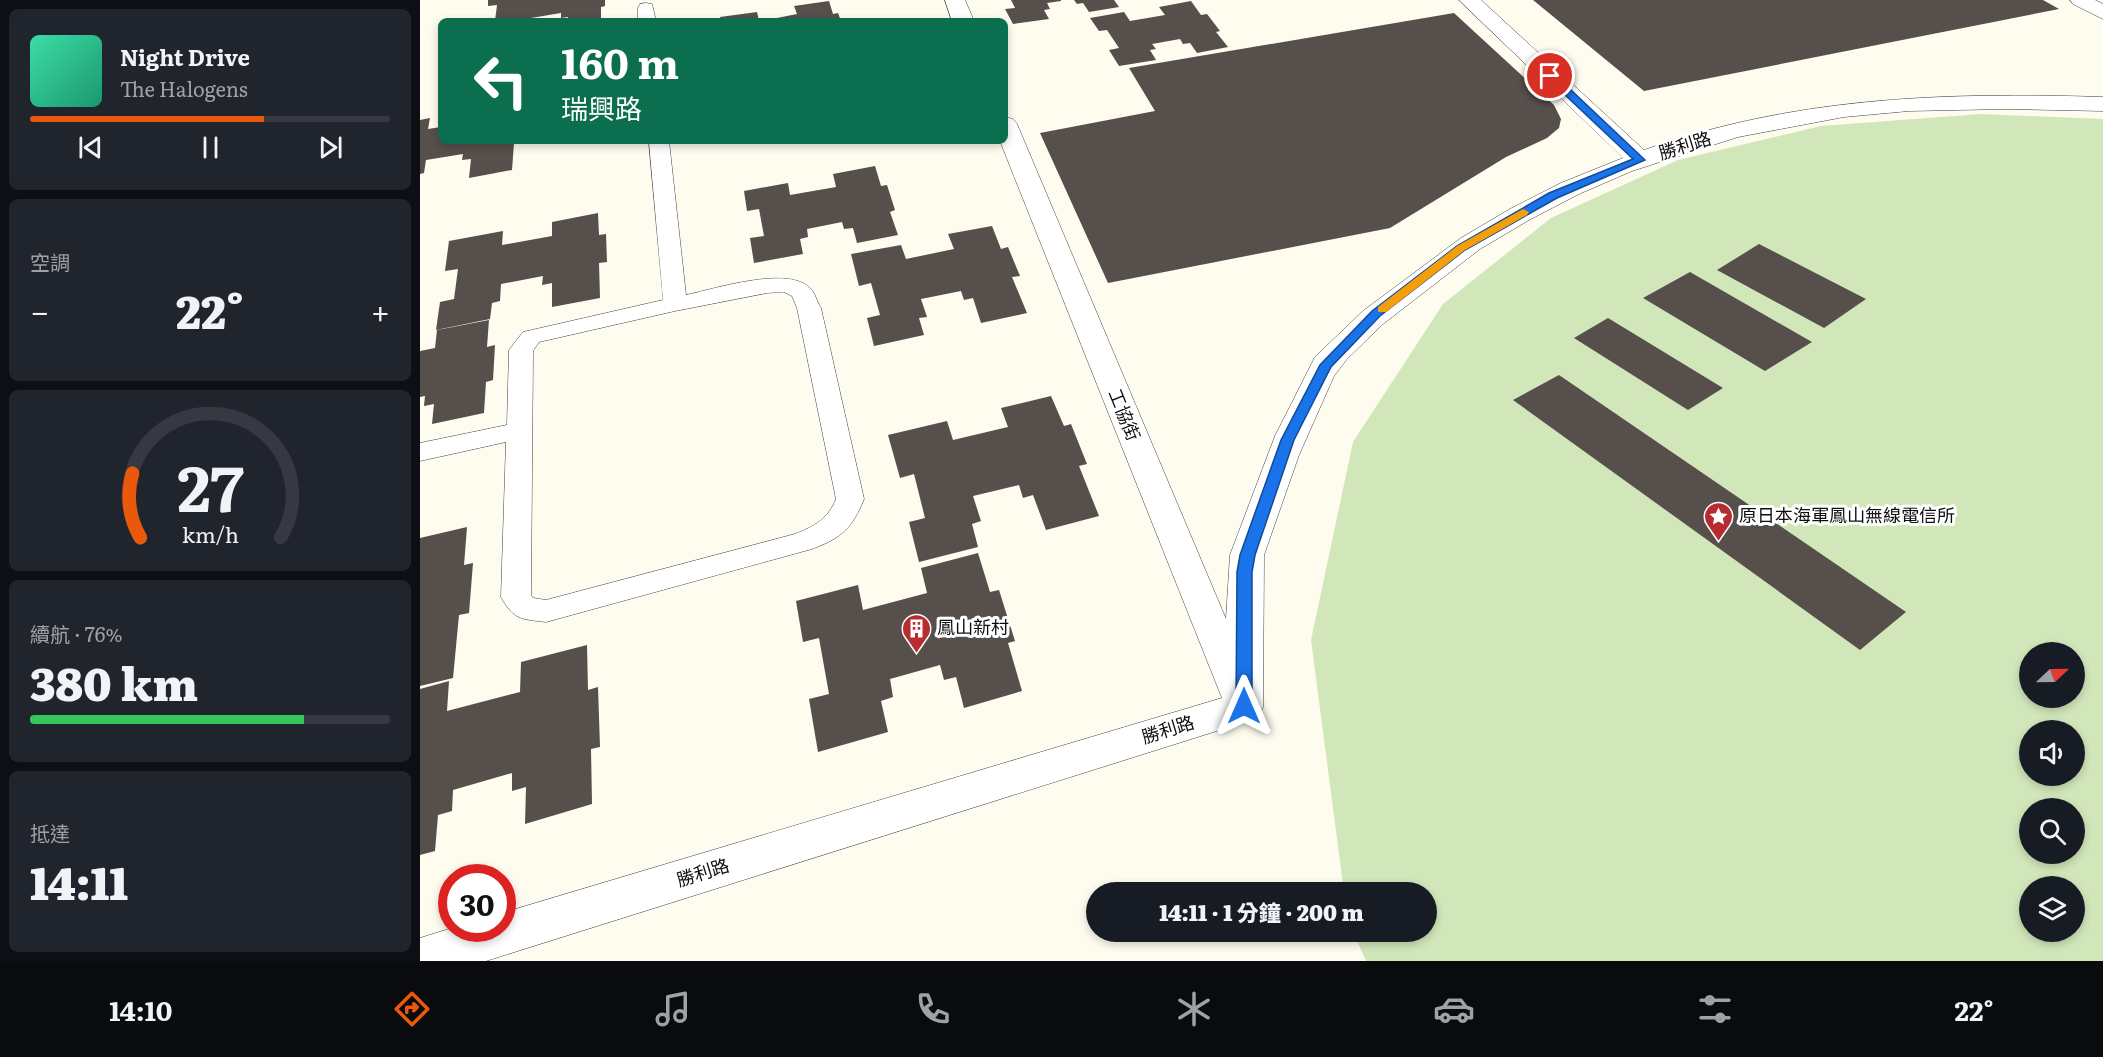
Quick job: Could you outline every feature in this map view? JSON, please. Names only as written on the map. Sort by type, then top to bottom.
[{"type":"street","points":[[955,0],[962,18]]},
{"type":"street","points":[[1469,0],[1640,160]]},
{"type":"street","points":[[2080,0],[2103,13]]},
{"type":"street","name":"勝利路","points":[[420,960],[1244,706],[1247,555],[1288,440],[1326,365],[1376,314],[1461,248],[1553,195],[1692,142],[1843,110],[1974,101],[2103,104]]},
{"type":"street","name":"工協街","points":[[1008,131],[1244,706]]},
{"type":"lane","points":[[659,144],[675,304]]},
{"type":"lane","points":[[788,285],[801,292],[809,308],[850,499],[844,518],[824,533],[802,542],[546,611],[524,608],[516,597],[521,350],[531,337],[675,304],[767,286],[788,285]]},
{"type":"lane","points":[[420,452],[519,431]]},
{"type":"green space","name":"原日本海軍鳳山無線電信所","points":[[1981,114],[2103,119],[2103,961],[1366,961],[1357,942],[1437,942],[1437,882],[1343,882],[1311,640],[1353,442],[1443,304],[1551,218],[1678,160],[1821,126]]},
{"type":"building","points":[[488,0],[605,0],[605,6],[601,7],[601,18],[561,18],[561,13],[531,18],[495,18],[497,5],[488,6]]},
{"type":"building","points":[[1011,0],[1061,1],[1047,3],[1050,9],[1044,10],[1049,19],[1013,24],[1005,9],[1015,8]]},
{"type":"building","points":[[1074,0],[1114,0],[1119,7],[1089,12],[1083,3],[1077,4]]},
{"type":"building","points":[[1533,0],[2043,0],[2059,9],[1644,91]]},
{"type":"building","points":[[829,1],[833,14],[838,13],[840,18],[777,18],[797,14],[794,6]]},
{"type":"building","points":[[1191,1],[1201,15],[1207,14],[1220,31],[1216,32],[1228,47],[1197,53],[1190,43],[1183,44],[1180,39],[1152,44],[1156,49],[1150,50],[1156,60],[1119,66],[1109,50],[1119,48],[1107,30],[1099,31],[1090,18],[1124,12],[1130,21],[1165,15],[1159,7]]},
{"type":"building","points":[[757,12],[758,18],[720,18]]},
{"type":"building","points":[[1454,13],[1554,105],[1561,119],[1559,128],[1547,138],[1506,157],[1390,228],[1108,283],[1040,133],[1155,111],[1129,68]]},
{"type":"building","points":[[430,118],[428,129],[438,127],[438,144],[514,144],[512,170],[469,178],[471,159],[462,160],[463,154],[426,160],[424,173],[420,174],[420,120]]},
{"type":"building","points":[[875,166],[881,186],[887,185],[895,210],[890,212],[898,235],[857,243],[853,228],[844,229],[842,222],[807,229],[808,237],[800,239],[803,254],[754,263],[750,238],[764,236],[759,209],[747,211],[744,191],[788,183],[790,195],[836,187],[833,174]]},
{"type":"building","points":[[598,213],[599,235],[606,234],[607,262],[599,263],[600,298],[552,307],[552,283],[542,285],[543,276],[501,284],[500,301],[492,303],[490,319],[436,330],[440,302],[454,299],[458,269],[445,271],[449,241],[503,231],[502,245],[552,236],[552,222]]},
{"type":"building","points":[[992,226],[1001,249],[1008,247],[1020,276],[1012,277],[1027,313],[981,323],[973,298],[964,300],[961,291],[921,299],[927,317],[919,318],[924,335],[874,346],[867,318],[880,315],[871,283],[859,286],[851,254],[901,245],[906,259],[954,249],[948,234]]},
{"type":"building","points":[[1759,244],[1866,299],[1824,328],[1717,270]]},
{"type":"building","points":[[1690,272],[1812,342],[1765,371],[1643,298]]},
{"type":"building","points":[[1608,318],[1723,388],[1688,410],[1574,338]]},
{"type":"building","points":[[489,320],[487,347],[495,345],[493,380],[486,382],[484,413],[432,424],[434,404],[424,406],[425,396],[420,397],[420,351],[435,348],[437,330]]},
{"type":"building","points":[[1559,375],[1906,612],[1860,650],[1513,400]]},
{"type":"building","points":[[1051,396],[1064,426],[1071,424],[1087,464],[1079,466],[1099,516],[1046,530],[1033,495],[1023,498],[1019,485],[973,496],[981,521],[972,524],[978,547],[919,562],[909,522],[925,518],[914,474],[900,478],[888,435],[947,421],[953,440],[1008,427],[1001,408]]},
{"type":"building","points":[[467,527],[464,565],[473,563],[469,613],[459,615],[453,678],[420,686],[420,538]]},
{"type":"building","name":"鳳山新村","points":[[978,553],[990,592],[999,590],[1015,641],[1008,643],[1022,691],[964,708],[956,677],[944,680],[940,665],[890,679],[893,697],[881,701],[888,732],[818,752],[809,699],[829,694],[819,638],[803,642],[796,601],[858,585],[863,610],[927,593],[921,568]]},
{"type":"building","points":[[587,645],[588,690],[598,687],[600,747],[591,749],[592,804],[525,824],[526,787],[512,791],[512,773],[453,790],[452,811],[438,815],[435,851],[420,855],[420,689],[449,681],[447,711],[520,692],[521,662]]},
{"type":"slow traffic","points":[[1382,309],[1461,248],[1523,212]]},
{"type":"place","name":"原日本海軍鳳山無線電信所","points":[[1718,542]]},
{"type":"place","name":"鳳山新村","points":[[916,654]]},
{"type":"route","points":[[1244,706],[1247,555],[1288,440],[1326,365],[1376,314],[1461,248],[1553,195],[1640,160],[1550,76]]}]
